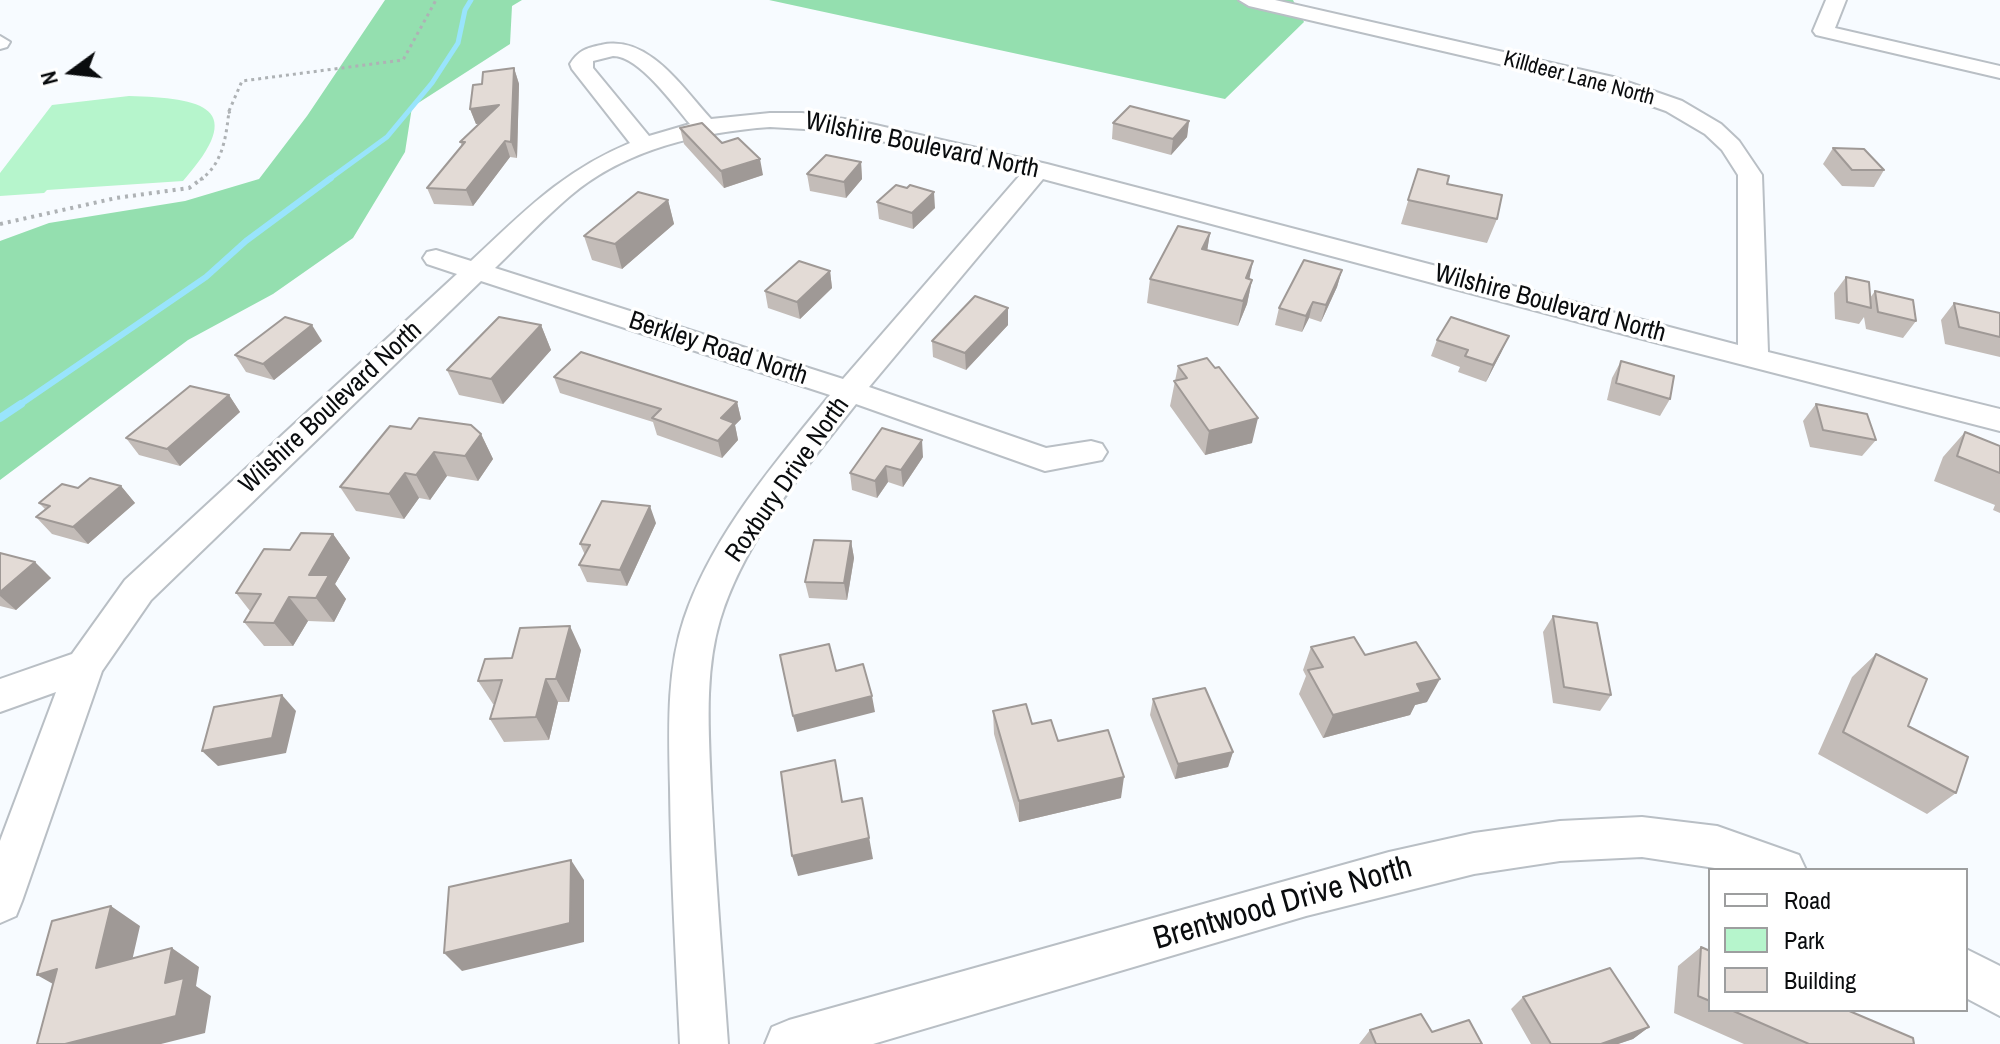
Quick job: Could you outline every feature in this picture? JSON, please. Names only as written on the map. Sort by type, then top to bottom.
[{"type":"street","name":"Killdeer Lane North","points":[[1249,0],[1605,82],[1674,106],[1713,129],[1731,146],[1750,175],[1753,358]]},
{"type":"street","points":[[1836,0],[1823,31],[2000,72]]},
{"type":"street","points":[[643,143],[583,69],[581,64],[585,57],[603,51],[630,52],[706,128]]},
{"type":"street","name":"Wilshire Boulevard North","points":[[0,901],[85,665],[138,590],[563,189],[593,167],[643,143],[706,128],[757,121],[806,120],[880,133],[1038,169],[1753,358],[1888,388],[2000,420]]},
{"type":"street","name":"Roxbury Drive North","points":[[704,1044],[691,808],[689,692],[696,643],[715,591],[745,532],[849,391],[1038,169]]},
{"type":"street","name":"Berkley Road North","points":[[436,258],[849,391],[1045,460],[1091,452]]},
{"type":"street","points":[[0,696],[85,665]]},
{"type":"street","name":"Brentwood Drive North","points":[[789,1044],[1429,863],[1560,840],[1640,836],[1701,841],[1738,849],[1780,868]]},
{"type":"street","points":[[1968,973],[2000,992]]},
{"type":"path","points":[[0,224],[116,198],[189,188],[209,174],[225,146],[229,112],[242,81],[403,60],[436,0]]},
{"type":"green space","points":[[385,0],[522,0],[512,6],[510,44],[412,107],[405,152],[353,238],[273,294],[188,340],[0,480],[0,241],[49,223],[185,201],[259,179],[307,116]]},
{"type":"green space","points":[[769,0],[1293,0],[1304,22],[1225,99]]},
{"type":"green space","points":[[129,96],[178,100],[196,104],[208,112],[214,122],[213,137],[203,156],[183,181],[0,196],[0,173],[52,105]]},
{"type":"building","points":[[514,68],[511,142],[505,141],[466,190],[427,188],[465,142],[460,142],[499,105],[470,109],[473,85],[482,84],[483,72]]},
{"type":"building","points":[[1130,106],[1189,121],[1173,139],[1113,123]]},
{"type":"building","points":[[702,123],[722,143],[738,138],[760,159],[721,171],[680,128]]},
{"type":"building","points":[[1833,148],[1864,149],[1884,170],[1852,170]]},
{"type":"building","points":[[826,155],[861,162],[844,182],[807,174]]},
{"type":"building","points":[[1418,169],[1449,176],[1447,184],[1502,195],[1497,219],[1408,200]]},
{"type":"building","points":[[896,185],[907,188],[910,185],[934,192],[912,213],[877,202]]},
{"type":"building","points":[[638,192],[668,200],[615,244],[584,236]]},
{"type":"building","points":[[1178,226],[1210,233],[1202,249],[1253,261],[1246,278],[1252,280],[1243,301],[1150,279]]},
{"type":"building","points":[[1304,260],[1342,270],[1326,305],[1313,302],[1306,316],[1279,308]]},
{"type":"building","points":[[799,261],[830,271],[797,302],[765,291]]},
{"type":"building","points":[[1846,277],[1869,282],[1871,308],[1847,302]]},
{"type":"building","points":[[1875,291],[1913,300],[1916,321],[1878,312]]},
{"type":"building","points":[[975,296],[1008,308],[965,353],[932,341]]},
{"type":"building","points":[[1954,303],[2000,313],[2000,337],[1959,327]]},
{"type":"building","points":[[285,317],[312,325],[263,364],[235,355]]},
{"type":"building","points":[[499,317],[541,325],[491,379],[447,370]]},
{"type":"building","points":[[1451,317],[1509,336],[1493,365],[1465,356],[1468,350],[1437,340]]},
{"type":"building","points":[[581,352],[737,402],[721,418],[734,423],[718,441],[652,418],[661,409],[554,377]]},
{"type":"building","points":[[1207,358],[1215,368],[1219,367],[1258,418],[1209,431],[1174,381],[1187,378],[1178,366]]},
{"type":"building","points":[[1621,361],[1674,376],[1670,399],[1616,383]]},
{"type":"building","points":[[190,386],[229,395],[167,449],[126,438]]},
{"type":"building","points":[[1816,404],[1867,414],[1876,440],[1823,430]]},
{"type":"building","points":[[419,418],[471,425],[481,434],[465,456],[434,452],[416,475],[405,473],[389,494],[340,487],[390,426],[411,429]]},
{"type":"building","points":[[882,428],[922,440],[901,470],[886,466],[875,481],[850,473]]},
{"type":"building","points":[[1965,432],[2000,446],[2000,473],[1957,456]]},
{"type":"building","points":[[90,478],[121,486],[73,527],[36,517],[50,506],[39,503],[62,484],[78,488]]},
{"type":"building","points":[[602,501],[650,506],[620,570],[579,565],[590,545],[580,544]]},
{"type":"building","points":[[301,533],[333,534],[309,575],[329,575],[316,598],[289,597],[274,623],[244,622],[261,594],[236,593],[264,549],[290,550]]},
{"type":"building","points":[[814,540],[851,541],[844,583],[805,582]]},
{"type":"building","points":[[0,553],[35,562],[0,592]]},
{"type":"building","points":[[1553,616],[1597,623],[1611,695],[1564,687]]},
{"type":"building","points":[[570,626],[556,679],[546,679],[536,717],[490,719],[502,680],[478,681],[485,659],[512,658],[520,628]]},
{"type":"building","points":[[1354,637],[1365,655],[1416,642],[1440,679],[1417,684],[1421,692],[1333,715],[1308,670],[1323,667],[1311,647]]},
{"type":"building","points":[[829,644],[836,671],[863,664],[872,696],[793,716],[780,655]]},
{"type":"building","points":[[1876,654],[1927,679],[1908,726],[1968,757],[1956,793],[1843,732]]},
{"type":"building","points":[[1205,688],[1233,752],[1178,764],[1153,699]]},
{"type":"building","points":[[282,695],[272,738],[202,751],[214,707]]},
{"type":"building","points":[[1026,704],[1032,724],[1051,720],[1058,741],[1108,730],[1124,777],[1019,801],[993,711]]},
{"type":"building","points":[[835,760],[842,802],[862,798],[869,838],[792,856],[781,772]]},
{"type":"building","points":[[571,860],[570,923],[444,953],[449,887]]},
{"type":"building","points":[[111,906],[96,968],[172,948],[165,983],[184,978],[176,1016],[65,1044],[37,1044],[57,969],[37,975],[52,921]]},
{"type":"building","points":[[1701,947],[1708,950],[1708,1000],[1698,996]]},
{"type":"building","points":[[1610,968],[1649,1027],[1601,1044],[1551,1044],[1523,997]]},
{"type":"building","points":[[1736,1012],[1852,1012],[1913,1038],[1914,1044],[1809,1044]]},
{"type":"building","points":[[1421,1014],[1432,1032],[1469,1020],[1482,1044],[1376,1044],[1370,1030]]},
{"type":"waterway","points":[[328,180],[387,137],[432,83],[458,43],[465,10],[471,0]]},
{"type":"waterway","points":[[18,406],[206,277],[246,241],[331,178]]},
{"type":"waterway","points":[[0,418],[18,406]]}]
